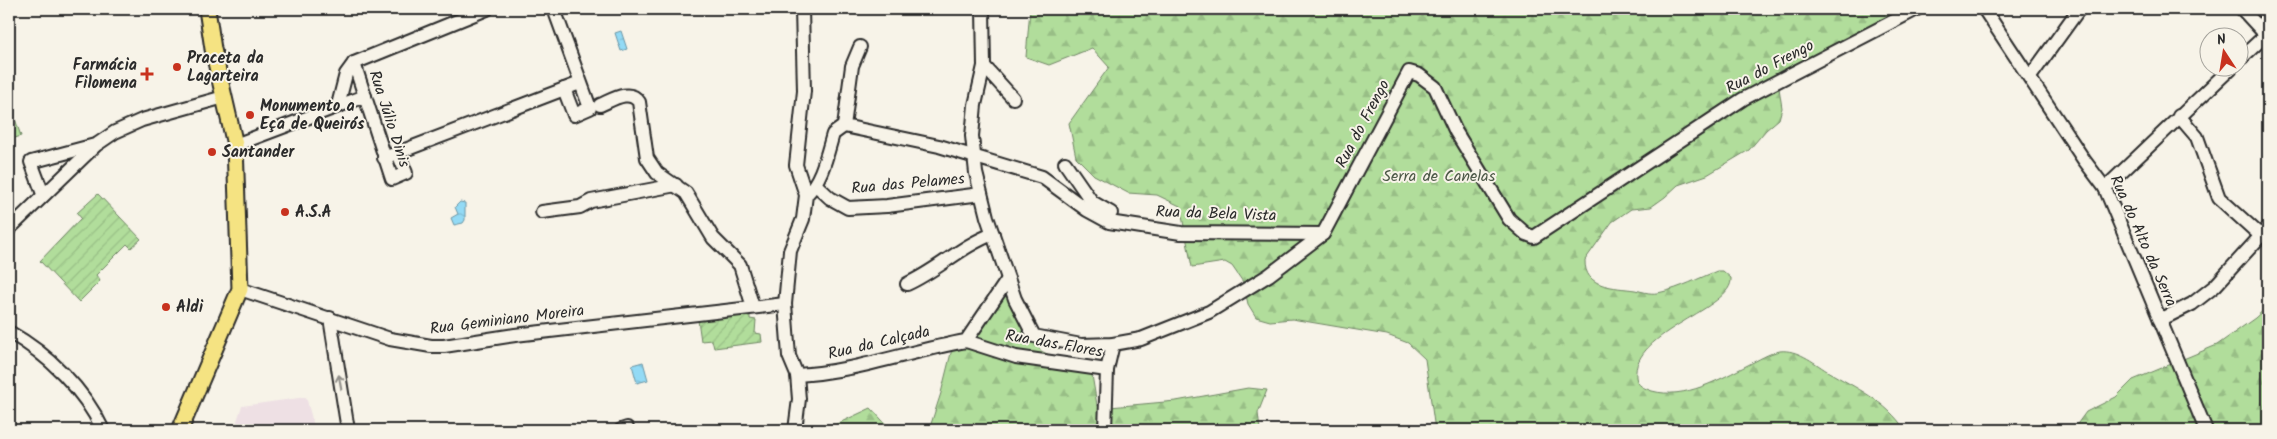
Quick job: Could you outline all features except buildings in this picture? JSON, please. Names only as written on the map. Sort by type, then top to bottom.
[{"type":"main road","points":[[180,430],[240,289],[235,145],[207,9]]},
{"type":"street","points":[[338,105],[346,74],[355,62],[487,9]]},
{"type":"street","points":[[554,9],[580,83],[595,106]]},
{"type":"street","points":[[796,430],[799,399],[797,375],[789,356],[785,304],[790,251],[803,219],[806,195],[796,164],[804,92],[802,9]]},
{"type":"street","name":"Rua do Frengo","points":[[983,9],[984,66],[975,105],[972,136],[981,194],[1015,299],[1034,336],[1080,345],[1113,344],[1142,340],[1209,312],[1269,275],[1324,234],[1409,72],[1419,75],[1435,87],[1456,132],[1509,219],[1526,234],[1534,236],[1743,99],[1917,9]]},
{"type":"street","points":[[1984,9],[2030,76],[2079,9]]},
{"type":"street","points":[[2242,9],[2266,35],[2250,50]]},
{"type":"street","points":[[806,195],[814,184],[826,158],[833,134],[844,126],[852,66],[860,47]]},
{"type":"street","name":"Rua Júlio Dinis","points":[[355,62],[392,179],[406,173],[398,153]]},
{"type":"street","points":[[984,66],[1013,98]]},
{"type":"street","name":"Rua do Alto da Serra","points":[[2030,76],[2084,160],[2105,188],[2206,430]]},
{"type":"street","points":[[2105,188],[2220,78]]},
{"type":"street","points":[[384,158],[580,83]]},
{"type":"street","points":[[564,89],[574,114],[628,95],[637,98],[646,158],[657,172],[686,193],[713,238],[740,265],[753,307]]},
{"type":"street","points":[[235,145],[365,96]]},
{"type":"street","points":[[10,224],[96,145],[115,132],[132,124],[224,97]]},
{"type":"street","points":[[2160,320],[2192,304],[2215,286],[2264,232],[2218,198],[2197,137],[2179,116]]},
{"type":"street","name":"Rua da Bela Vista","points":[[844,126],[930,144],[1042,177],[1087,210],[1109,222],[1181,233],[1324,234]]},
{"type":"street","points":[[43,194],[31,162],[96,145]]},
{"type":"street","points":[[1065,163],[1092,202],[1122,218],[1131,226]]},
{"type":"street","name":"Rua das Pelames","points":[[814,184],[830,198],[848,208],[887,206],[981,194]]},
{"type":"street","points":[[542,212],[580,207],[591,201],[676,185]]},
{"type":"street","points":[[907,284],[920,278],[973,241],[993,234]]},
{"type":"street","points":[[966,341],[1008,278]]},
{"type":"street","name":"Rua Geminiano Moreira","points":[[240,289],[390,339],[418,345],[444,346],[515,334],[785,304]]},
{"type":"street","points":[[330,318],[348,430]]},
{"type":"street","points":[[9,332],[37,351],[61,372],[79,391],[103,430]]},
{"type":"street","name":"Rua das Flores","points":[[966,341],[1016,357],[1107,370]]},
{"type":"street","name":"Rua da Calçada","points":[[797,375],[819,374],[966,341]]},
{"type":"street","points":[[1105,430],[1107,370],[1113,344]]},
{"type":"shaded area","points":[[306,397],[315,430],[234,430],[242,406]]},
{"type":"green space","name":"Serra de Canelas","points":[[1030,9],[1932,9],[1779,88],[1782,108],[1779,119],[1766,130],[1749,150],[1707,175],[1678,185],[1651,207],[1631,209],[1612,222],[1585,260],[1586,269],[1590,276],[1602,285],[1648,293],[1669,290],[1717,271],[1723,271],[1731,278],[1728,289],[1717,300],[1649,346],[1639,361],[1636,377],[1639,385],[1644,388],[1664,393],[1677,393],[1702,387],[1768,355],[1780,351],[1793,352],[1805,357],[1870,396],[1889,411],[1905,430],[1435,430],[1425,359],[1408,343],[1387,335],[1292,319],[1270,321],[1256,317],[1248,304],[1243,282],[1232,266],[1225,262],[1192,267],[1180,206],[1157,195],[1128,193],[1094,175],[1076,157],[1069,123],[1109,67],[1092,48],[1049,65],[1026,57]]},
{"type":"green space","points":[[14,116],[21,136],[9,140],[9,117]]},
{"type":"green space","points":[[98,194],[141,239],[131,248],[127,244],[96,275],[100,281],[79,302],[40,261],[81,218],[77,213]]},
{"type":"green space","points":[[1008,294],[1018,316],[1041,351],[1092,375],[1097,405],[1110,407],[1176,401],[1248,388],[1267,390],[1258,413],[1260,430],[899,430],[930,427],[952,349],[986,307]]},
{"type":"green space","points":[[2268,306],[2268,430],[2075,430],[2075,427],[2086,412],[2116,397],[2133,380],[2217,345],[2255,318]]},
{"type":"green space","points":[[750,314],[750,319],[756,320],[755,333],[761,334],[762,342],[714,348],[712,340],[701,341],[698,320]]},
{"type":"green space","points":[[871,408],[891,430],[824,430]]},
{"type":"water","points":[[621,31],[627,49],[621,51],[615,33]]},
{"type":"water","points":[[460,202],[465,203],[465,220],[463,223],[454,225],[451,218],[458,214],[455,207]]},
{"type":"water","points":[[643,362],[648,380],[637,383],[632,365]]},
{"type":"place","name":"Praceta da Lagarteira","points":[[177,67]]},
{"type":"place","name":"Farmácia Filomena","points":[[147,74]]},
{"type":"place","name":"Monumento a Eça de Queirós","points":[[250,115]]},
{"type":"place","name":"Santander","points":[[212,152]]},
{"type":"place","name":"A.S.A","points":[[285,212]]},
{"type":"place","name":"Aldi","points":[[166,307]]}]
